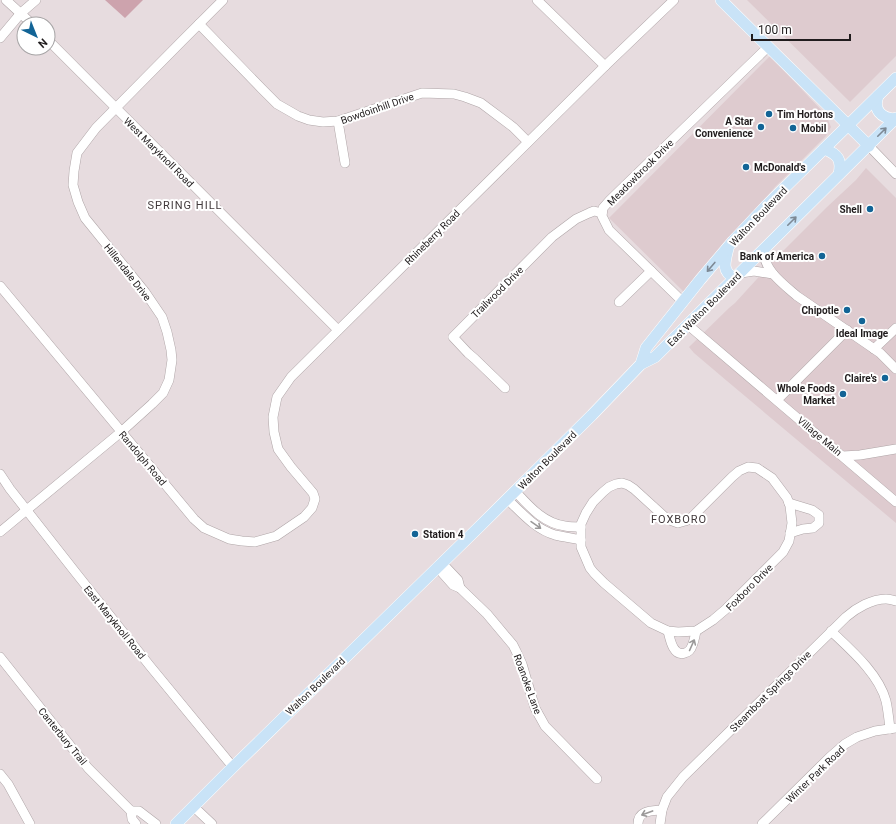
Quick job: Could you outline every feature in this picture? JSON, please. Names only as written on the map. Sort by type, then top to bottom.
[{"type":"main road","points":[[721,0],[869,146]]},
{"type":"main road","name":"Walton Boulevard","points":[[176,824],[232,767],[592,415],[640,364],[646,348],[700,280],[754,218],[896,78]]},
{"type":"main road","points":[[878,96],[876,104],[879,112],[884,116],[895,118]]},
{"type":"main road","points":[[764,248],[869,146],[895,118]]},
{"type":"main road","points":[[824,149],[833,153],[838,158],[841,165],[839,174]]},
{"type":"main road","points":[[729,246],[725,260],[725,268],[728,273],[738,275]]},
{"type":"main road","name":"East Walton Boulevard","points":[[640,364],[655,357],[764,248]]},
{"type":"main road","points":[[669,319],[672,330],[679,333]]},
{"type":"street","points":[[6,0],[24,16]]},
{"type":"street","points":[[0,38],[21,13],[36,0]]},
{"type":"street","name":"Hillendale Drive","points":[[0,532],[121,432],[152,404],[162,393],[169,380],[172,360],[171,350],[162,317],[145,292],[85,218],[78,202],[74,185],[74,171],[77,153],[96,128],[223,0]]},
{"type":"street","points":[[537,0],[605,66]]},
{"type":"street","name":"Rhineberry Road","points":[[315,499],[313,493],[278,449],[274,432],[273,417],[277,397],[291,377],[605,66],[674,0]]},
{"type":"street","name":"Bowdoinhill Drive","points":[[199,24],[277,104],[298,116],[309,120],[323,122],[338,121],[422,93],[454,94],[480,103],[513,127],[528,142]]},
{"type":"street","name":"Meadowbrook Drive","points":[[683,302],[609,230],[602,216],[603,208],[768,47]]},
{"type":"street","name":"West Maryknoll Road","points":[[56,48],[338,330]]},
{"type":"street","points":[[338,121],[345,163]]},
{"type":"street","points":[[869,146],[896,174]]},
{"type":"street","name":"Trailwood Drive","points":[[505,388],[462,348],[453,337],[552,237],[576,219],[589,212],[602,213]]},
{"type":"street","points":[[764,248],[765,262],[772,274],[797,296],[883,355],[896,368]]},
{"type":"street","points":[[618,302],[651,271]]},
{"type":"street","points":[[738,275],[754,271],[772,274]]},
{"type":"street","name":"Randolph Road","points":[[0,286],[194,519],[204,528],[229,539],[255,542],[276,536],[304,517],[312,508],[315,499]]},
{"type":"street","name":"Village Main","points":[[688,325],[896,502]]},
{"type":"street","points":[[874,349],[896,328]]},
{"type":"street","points":[[777,400],[847,330]]},
{"type":"street","points":[[842,456],[860,455],[896,449]]},
{"type":"street","name":"Foxboro Drive","points":[[748,467],[756,468],[772,478],[787,498],[790,506],[792,523],[789,541],[783,552],[726,609],[714,620],[696,631],[678,632],[668,631],[651,623],[594,573],[590,568],[581,547],[581,527],[586,513],[594,502],[609,487],[622,483],[634,489],[667,518],[678,523],[685,521],[695,514],[732,477],[739,471],[748,467]]},
{"type":"street","name":"East Maryknoll Road","points":[[0,474],[26,510],[232,767]]},
{"type":"street","points":[[511,495],[532,508],[540,516],[552,522],[564,526],[581,527]]},
{"type":"street","points":[[511,495],[527,519],[543,530],[555,535],[581,540]]},
{"type":"street","points":[[789,503],[812,510],[819,515],[819,523],[813,528],[803,529],[790,534]]},
{"type":"street","name":"Roanoke Lane","points":[[439,565],[453,585],[460,588],[487,614],[516,651],[522,664],[535,708],[545,726],[598,779]]},
{"type":"street","name":"Steamboat Springs Drive","points":[[660,824],[662,810],[667,797],[683,777],[853,611],[869,603],[886,599],[896,601]]},
{"type":"street","points":[[668,631],[673,647],[681,654],[692,648],[696,631]]},
{"type":"street","points":[[831,632],[866,667],[879,685],[886,700],[893,728]]},
{"type":"street","name":"Canterbury Trail","points":[[0,657],[88,768],[131,811],[132,819],[136,824]]},
{"type":"street","name":"Winter Park Road","points":[[762,824],[845,744],[857,737],[875,731],[893,728]]},
{"type":"street","points":[[0,774],[8,784],[30,824]]},
{"type":"street","points":[[194,807],[212,824]]},
{"type":"street","points":[[638,824],[642,814],[662,810]]},
{"type":"street","name":"Canterbury Trail","points":[[131,811],[139,812],[156,824]]},
{"type":"shaded area","points":[[105,0],[143,0],[125,18]]},
{"type":"shaded area","points":[[747,0],[896,0],[896,56],[850,102]]},
{"type":"shaded area","points":[[770,56],[826,115],[831,127],[826,136],[775,187],[685,293],[609,218]]},
{"type":"shaded area","points":[[866,168],[896,198],[896,523],[694,353],[689,347],[735,303],[778,256],[856,180]]},
{"type":"place","name":"Tim Hortons","points":[[769,114]]},
{"type":"place","name":"A Star Convenience","points":[[761,127]]},
{"type":"place","name":"Mobil","points":[[793,128]]},
{"type":"place","name":"McDonald's","points":[[746,167]]},
{"type":"place","name":"Shell","points":[[870,209]]},
{"type":"place","name":"Bank of America","points":[[822,256]]},
{"type":"place","name":"Chipotle","points":[[847,310]]},
{"type":"place","name":"Ideal Image","points":[[862,321]]},
{"type":"place","name":"Claire's","points":[[885,378]]},
{"type":"place","name":"Whole Foods Market","points":[[843,394]]},
{"type":"place","name":"Station 4","points":[[415,534]]},
{"type":"district","name":"SPRING HILL","points":[[185,205]]},
{"type":"district","name":"FOXBORO","points":[[679,519]]}]
